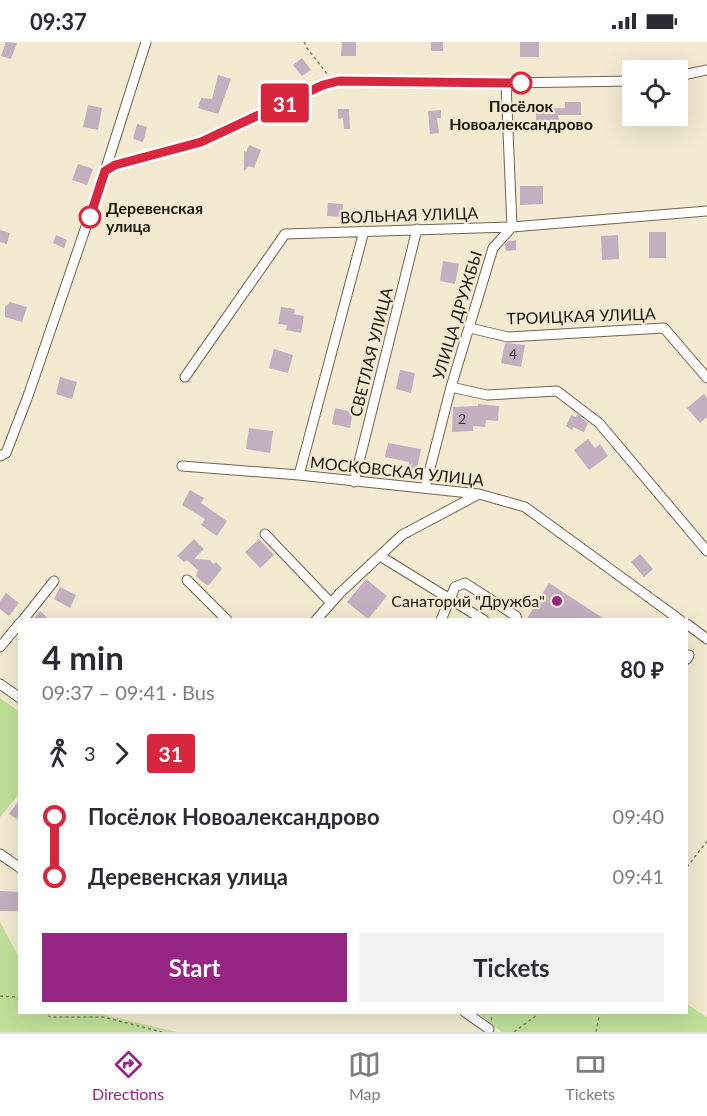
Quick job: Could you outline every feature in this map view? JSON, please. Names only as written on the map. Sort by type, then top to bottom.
[{"type":"street","points":[[0,456],[6,453],[28,396],[147,42]]},
{"type":"street","points":[[688,73],[707,70]]},
{"type":"street","points":[[105,171],[127,161],[201,142],[323,85],[339,81],[506,83],[622,81]]},
{"type":"street","points":[[506,83],[513,227]]},
{"type":"street","name":"ВОЛЬНАЯ УЛИЦА","points":[[185,377],[285,234],[513,227],[707,211]]},
{"type":"street","name":"УЛИЦА ДРУЖБЫ","points":[[425,488],[451,387],[493,248],[513,227]]},
{"type":"street","name":"СВЕТЛАЯ УЛИЦА","points":[[354,482],[417,229]]},
{"type":"street","points":[[299,475],[364,231]]},
{"type":"street","name":"ТРОИЦКАЯ УЛИЦА","points":[[470,328],[508,337],[664,328],[707,378]]},
{"type":"street","points":[[451,387],[487,395],[556,391],[599,423],[707,552]]},
{"type":"street","name":"МОСКОВСКАЯ УЛИЦА","points":[[182,466],[299,475],[480,494],[525,507],[677,618]]},
{"type":"street","points":[[318,618],[402,535],[480,494]]},
{"type":"street","points":[[265,534],[331,603]]},
{"type":"street","points":[[380,556],[481,618]]},
{"type":"street","points":[[187,580],[225,618]]},
{"type":"street","points":[[24,618],[54,581]]},
{"type":"street","points":[[442,618],[455,587],[465,583],[516,618]]},
{"type":"street","points":[[0,647],[18,625]]},
{"type":"street","points":[[688,625],[707,639]]},
{"type":"street","points":[[0,684],[18,697]]},
{"type":"street","points":[[0,854],[18,867]]},
{"type":"street","points":[[468,1014],[489,1029]]},
{"type":"path","points":[[304,42],[325,74],[339,81]]},
{"type":"path","points":[[688,866],[707,841]]},
{"type":"path","points":[[0,996],[18,1000]]},
{"type":"path","points":[[46,1014],[50,1017],[103,1017],[162,1032]]},
{"type":"path","points":[[514,1032],[538,1014]]},
{"type":"path","points":[[596,1032],[600,1014]]},
{"type":"green space","points":[[0,698],[18,711],[18,795],[0,817]]},
{"type":"green space","points":[[0,922],[18,956],[18,1014],[100,1014],[177,1032],[0,1032]]},
{"type":"green space","points":[[688,1005],[707,1017],[707,1032],[502,1032],[479,1014],[688,1014]]},
{"type":"building","points":[[6,42],[17,43],[11,59],[1,56]]},
{"type":"building","points":[[342,42],[356,42],[356,56],[341,56]]},
{"type":"building","points":[[431,42],[443,42],[443,51],[431,51]]},
{"type":"building","points":[[520,42],[539,42],[539,57],[520,57]]},
{"type":"building","points":[[302,58],[311,70],[302,76],[293,65]]},
{"type":"building","points":[[218,75],[231,79],[218,114],[198,108],[201,98],[212,99]]},
{"type":"building","points":[[565,102],[581,102],[581,115],[558,115],[559,121],[536,122],[536,109],[565,108]]},
{"type":"building","points":[[88,105],[102,108],[98,130],[83,127]]},
{"type":"building","points":[[338,109],[349,109],[350,129],[344,129],[343,118],[338,119]]},
{"type":"building","points":[[441,110],[441,118],[437,118],[439,133],[430,134],[428,111]]},
{"type":"building","points":[[137,124],[147,127],[143,142],[133,139]]},
{"type":"building","points":[[249,145],[261,150],[254,168],[249,166],[244,171],[244,151],[246,152]]},
{"type":"building","points":[[78,164],[93,169],[87,185],[72,180]]},
{"type":"building","points":[[520,186],[543,186],[543,204],[520,205]]},
{"type":"building","points":[[328,203],[343,204],[342,217],[327,216]]},
{"type":"building","points":[[0,230],[10,233],[7,244],[0,242]]},
{"type":"building","points":[[649,232],[666,232],[666,258],[649,258]]},
{"type":"building","points":[[56,235],[67,240],[64,248],[53,243]]},
{"type":"building","points":[[618,235],[619,259],[602,260],[601,236]]},
{"type":"building","points":[[516,240],[516,250],[506,251],[505,244]]},
{"type":"building","points":[[443,261],[459,264],[455,284],[440,281]]},
{"type":"building","points":[[10,302],[27,307],[22,322],[5,317],[5,307]]},
{"type":"building","points":[[281,307],[295,309],[294,314],[304,316],[301,333],[286,330],[287,325],[278,324]]},
{"type":"building","points":[[505,343],[525,345],[521,367],[501,363]]},
{"type":"building","points":[[274,349],[293,355],[288,373],[269,368]]},
{"type":"building","points":[[400,370],[415,373],[411,393],[396,389]]},
{"type":"building","points":[[60,377],[77,382],[72,399],[56,394]]},
{"type":"building","points":[[704,394],[707,398],[707,417],[700,423],[687,408]]},
{"type":"building","points":[[478,404],[499,406],[498,421],[486,420],[485,427],[473,426],[473,431],[452,432],[453,407],[478,406]]},
{"type":"building","points":[[335,408],[353,412],[350,428],[332,424]]},
{"type":"building","points":[[577,414],[588,423],[584,432],[573,427],[572,430],[566,426],[571,415],[576,417]]},
{"type":"building","points":[[249,428],[273,431],[270,453],[246,449]]},
{"type":"building","points":[[588,439],[595,448],[600,444],[608,456],[589,470],[574,450]]},
{"type":"building","points":[[388,443],[421,449],[416,473],[407,472],[409,462],[385,457]]},
{"type":"building","points":[[190,490],[204,498],[201,503],[227,521],[217,536],[201,525],[205,519],[182,505]]},
{"type":"building","points":[[194,539],[204,549],[194,559],[210,560],[213,564],[216,562],[222,569],[207,585],[196,576],[198,570],[187,560],[184,562],[177,556]]},
{"type":"building","points":[[259,539],[274,555],[260,568],[245,552]]},
{"type":"building","points":[[640,554],[653,569],[644,577],[631,562]]},
{"type":"building","points":[[366,579],[387,596],[369,618],[347,602]]},
{"type":"building","name":"Санаторий \"Дружба\"","points":[[549,583],[603,618],[527,618]]},
{"type":"building","points":[[60,587],[76,595],[70,608],[54,599]]},
{"type":"building","points":[[6,593],[19,603],[9,616],[0,609],[0,601]]},
{"type":"building","points":[[40,611],[48,618],[34,618]]},
{"type":"building","points":[[18,802],[18,820],[9,814]]},
{"type":"building","points":[[0,891],[18,892],[18,911],[0,911]]},
{"type":"bus line","name":"31","points":[[90,217],[105,171],[115,165],[201,142],[323,85],[339,81],[521,83]]},
{"type":"place","name":"Посёлок Новоалександрово","points":[[521,83]]},
{"type":"place","name":"Деревенская улица","points":[[90,217]]},
{"type":"place","name":"Санаторий \"Дружба\"","points":[[557,601]]}]
